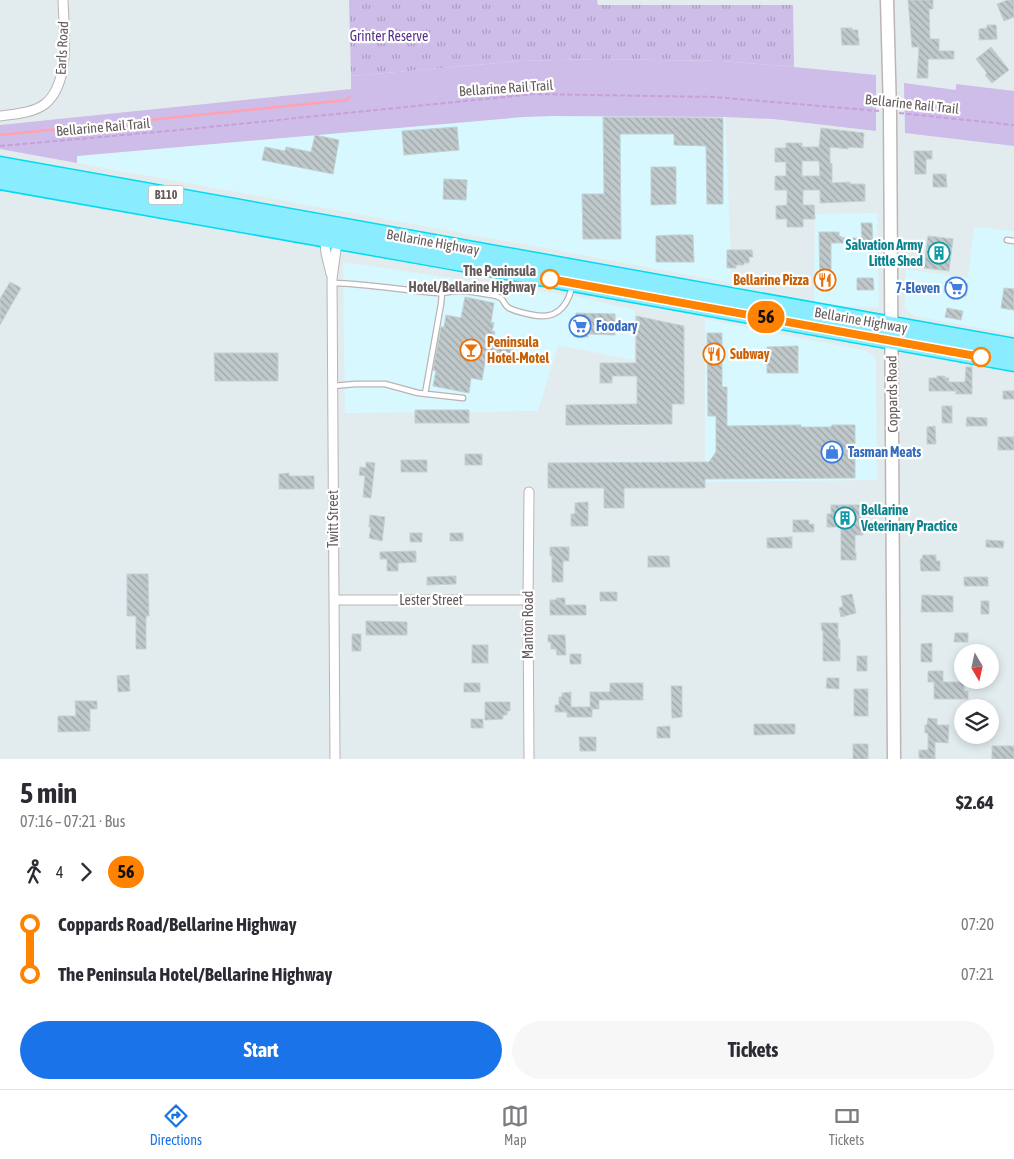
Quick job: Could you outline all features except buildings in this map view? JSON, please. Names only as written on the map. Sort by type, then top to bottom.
[{"type":"highway","name":"Bellarine Highway","points":[[0,165],[331,235],[572,283],[891,333],[1014,347]]},
{"type":"highway","name":"Bellarine Highway","points":[[0,181],[331,235],[433,242],[891,333],[1014,363]]},
{"type":"street","name":"Earls Road","points":[[0,116],[32,110],[44,104],[54,94],[60,82],[64,65],[63,0]]},
{"type":"street","name":"Coppards Road","points":[[887,0],[890,112],[894,759]]},
{"type":"street","points":[[0,187],[24,185]]},
{"type":"street","name":"Twitt Street","points":[[331,235],[335,759]]},
{"type":"street","name":"Manton Road","points":[[529,492],[529,759]]},
{"type":"street","name":"Lester Street","points":[[334,600],[528,600]]},
{"type":"lane","points":[[1007,240],[1014,240]]},
{"type":"lane","points":[[332,281],[442,293],[459,290],[500,297],[510,308],[535,316],[549,315],[563,307],[570,294],[572,283]]},
{"type":"lane","points":[[425,394],[442,293]]},
{"type":"lane","points":[[333,386],[386,384],[408,391],[463,398]]},
{"type":"path","name":"Bellarine Rail Trail","points":[[0,146],[534,94],[715,98],[890,112],[1014,125]]},
{"type":"shaded area","points":[[523,117],[725,117],[732,283],[77,163],[77,156]]},
{"type":"shaded area","points":[[877,213],[879,308],[814,304],[815,214]]},
{"type":"shaded area","points":[[974,227],[1014,231],[1014,334],[914,316],[905,309],[905,269],[968,278]]},
{"type":"shaded area","points":[[343,262],[573,296],[635,310],[634,360],[558,345],[538,411],[345,413]]},
{"type":"shaded area","points":[[705,319],[867,351],[876,359],[877,480],[705,482]]},
{"type":"green space","name":"Grinter Reserve","points":[[349,0],[597,0],[598,5],[793,5],[794,67],[722,61],[599,59],[520,61],[351,76]]},
{"type":"green space","points":[[599,59],[722,61],[876,75],[876,131],[773,119],[553,116],[523,117],[77,156],[77,163],[0,149],[0,125],[351,89],[351,76],[520,61]]},
{"type":"green space","points":[[904,83],[956,90],[956,84],[1014,91],[1014,146],[905,133]]},
{"type":"waterway","points":[[0,135],[347,100],[349,97]]},
{"type":"bus line","name":"56","points":[[550,279],[981,357]]},
{"type":"place","name":"Salvation Army Little Shed","points":[[939,253]]},
{"type":"place","name":"The Peninsula Hotel/Bellarine Highway","points":[[550,279]]},
{"type":"place","name":"Bellarine Pizza","points":[[825,280]]},
{"type":"place","name":"7-Eleven","points":[[956,288]]},
{"type":"place","name":"Foodary","points":[[580,326]]},
{"type":"place","name":"Peninsula Hotel-Motel","points":[[471,350]]},
{"type":"place","name":"Subway","points":[[714,354]]},
{"type":"place","name":"Tasman Meats","points":[[832,452]]},
{"type":"place","name":"Bellarine Veterinary Practice","points":[[845,518]]}]
